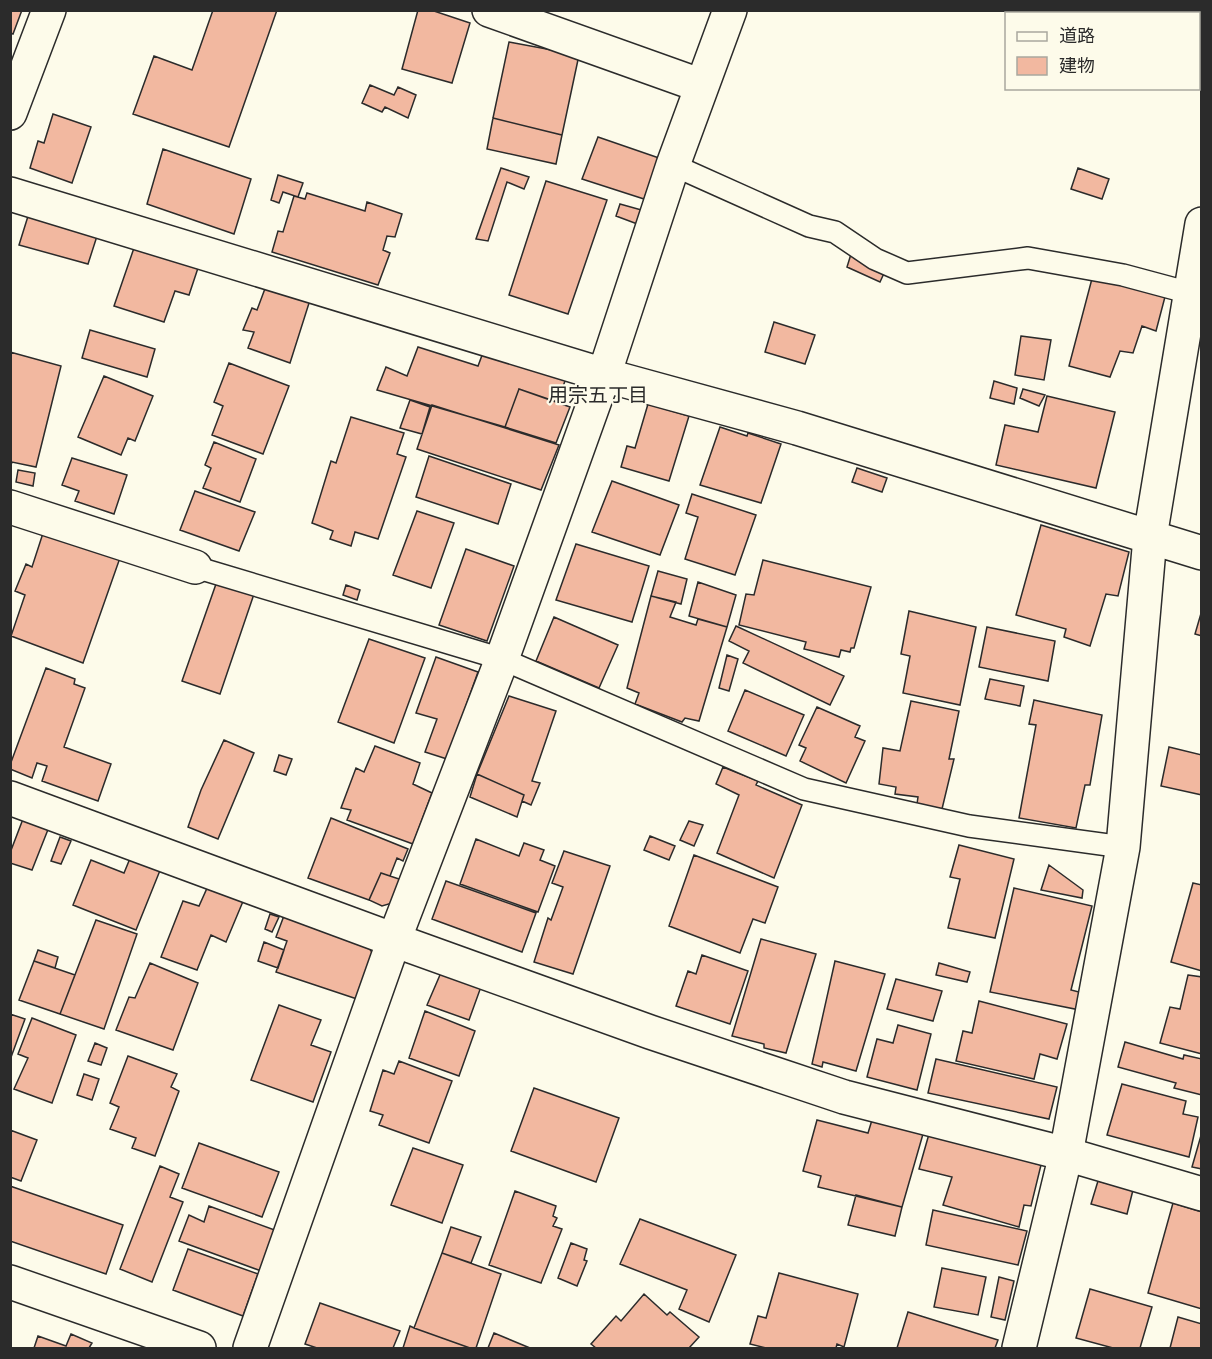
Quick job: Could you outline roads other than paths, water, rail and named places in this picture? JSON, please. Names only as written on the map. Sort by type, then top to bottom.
[{"type":"street","points":[[10,113],[49,10]]},
{"type":"street","points":[[489,10],[702,86]]},
{"type":"street","points":[[250,1348],[394,940],[502,659],[604,375],[674,165],[730,10]]},
{"type":"street","points":[[10,194],[604,375],[797,428],[1202,553]]},
{"type":"street","points":[[1018,1348],[1066,1154],[1123,847],[1150,537],[1202,224]]},
{"type":"street","points":[[10,507],[195,567]]},
{"type":"street","points":[[10,798],[650,1032],[844,1097],[1066,1154],[1202,1194]]},
{"type":"street","points":[[10,1282],[199,1348]]},
{"type":"lane","points":[[674,165],[809,226],[835,232],[875,259],[907,273],[1028,258],[1124,275],[1190,293]]},
{"type":"lane","points":[[195,567],[502,659],[804,789],[969,826],[1123,847]]},
{"type":"district","name":"用宗五丁目","points":[[598,395]]}]
